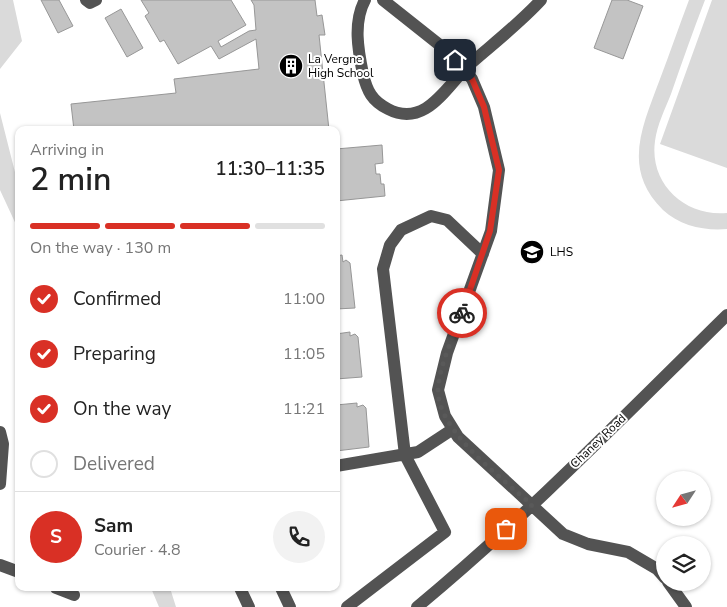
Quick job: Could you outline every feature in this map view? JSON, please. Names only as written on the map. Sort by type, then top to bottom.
[{"type":"street","points":[[86,0],[90,2],[96,0]]},
{"type":"street","points":[[366,0],[358,14],[358,53],[367,90],[378,104],[394,112],[412,114],[425,110],[446,92],[464,70],[541,0]]},
{"type":"street","points":[[383,0],[446,50],[472,79],[484,107],[499,170],[490,231],[447,353],[438,390],[446,416],[458,437],[563,534],[588,544],[628,552],[656,568]]},
{"type":"street","points":[[347,607],[445,532],[405,454],[383,269],[390,245],[401,230],[431,216],[447,220],[483,254]]},
{"type":"street","name":"Chaney Road","points":[[417,607],[468,565],[532,505],[727,315]]},
{"type":"street","points":[[340,465],[418,452],[453,429]]},
{"type":"street","points":[[0,432],[3,444],[0,484]]},
{"type":"street","points":[[0,565],[15,571]]},
{"type":"street","points":[[64,591],[74,595]]},
{"type":"street","points":[[241,591],[249,607]]},
{"type":"street","points":[[282,591],[290,607]]},
{"type":"street","points":[[674,591],[686,607]]},
{"type":"shaded area","points":[[0,0],[13,0],[22,41],[0,69]]},
{"type":"shaded area","points":[[689,0],[705,0],[659,123],[655,141],[655,157],[658,171],[664,184],[673,195],[697,209],[712,213],[727,213],[727,229],[710,229],[685,224],[663,210],[650,194],[642,179],[639,163],[639,146],[647,113]]},
{"type":"shaded area","points":[[712,0],[727,0],[727,168],[660,144]]},
{"type":"shaded area","points":[[0,113],[15,172],[15,222],[0,190]]},
{"type":"shaded area","points":[[152,591],[171,591],[176,607],[159,607]]},
{"type":"building","points":[[41,0],[59,0],[73,26],[58,33]]},
{"type":"building","name":"La Vergne High School","points":[[141,0],[231,0],[246,25],[218,41],[221,47],[249,31],[256,30],[254,5],[251,0],[315,0],[317,16],[322,15],[325,35],[319,35],[329,126],[74,126],[71,104],[176,93],[174,79],[259,69],[256,39],[219,59],[211,46],[178,64],[164,40],[160,42],[145,16],[149,13]]},
{"type":"building","points":[[612,0],[627,0],[643,6],[623,59],[594,48]]},
{"type":"building","points":[[121,9],[143,48],[127,57],[105,18]]},
{"type":"building","points":[[382,145],[383,163],[375,164],[376,174],[380,174],[381,184],[384,184],[385,196],[340,201],[340,149]]},
{"type":"building","points":[[340,255],[342,255],[343,262],[346,260],[350,263],[355,308],[340,309]]},
{"type":"building","points":[[350,332],[350,336],[355,334],[358,337],[362,377],[340,379],[340,333]]},
{"type":"building","points":[[357,403],[357,407],[363,405],[366,408],[369,447],[340,451],[340,405]]},
{"type":"way so far","points":[[462,313],[447,353],[438,390],[446,416],[458,437],[532,505],[506,529]]},
{"type":"place","name":"La Vergne High School","points":[[291,66]]},
{"type":"place","name":"LHS","points":[[532,252]]},
{"type":"route","points":[[455,60],[472,79],[484,107],[499,170],[490,231],[462,313]]}]
